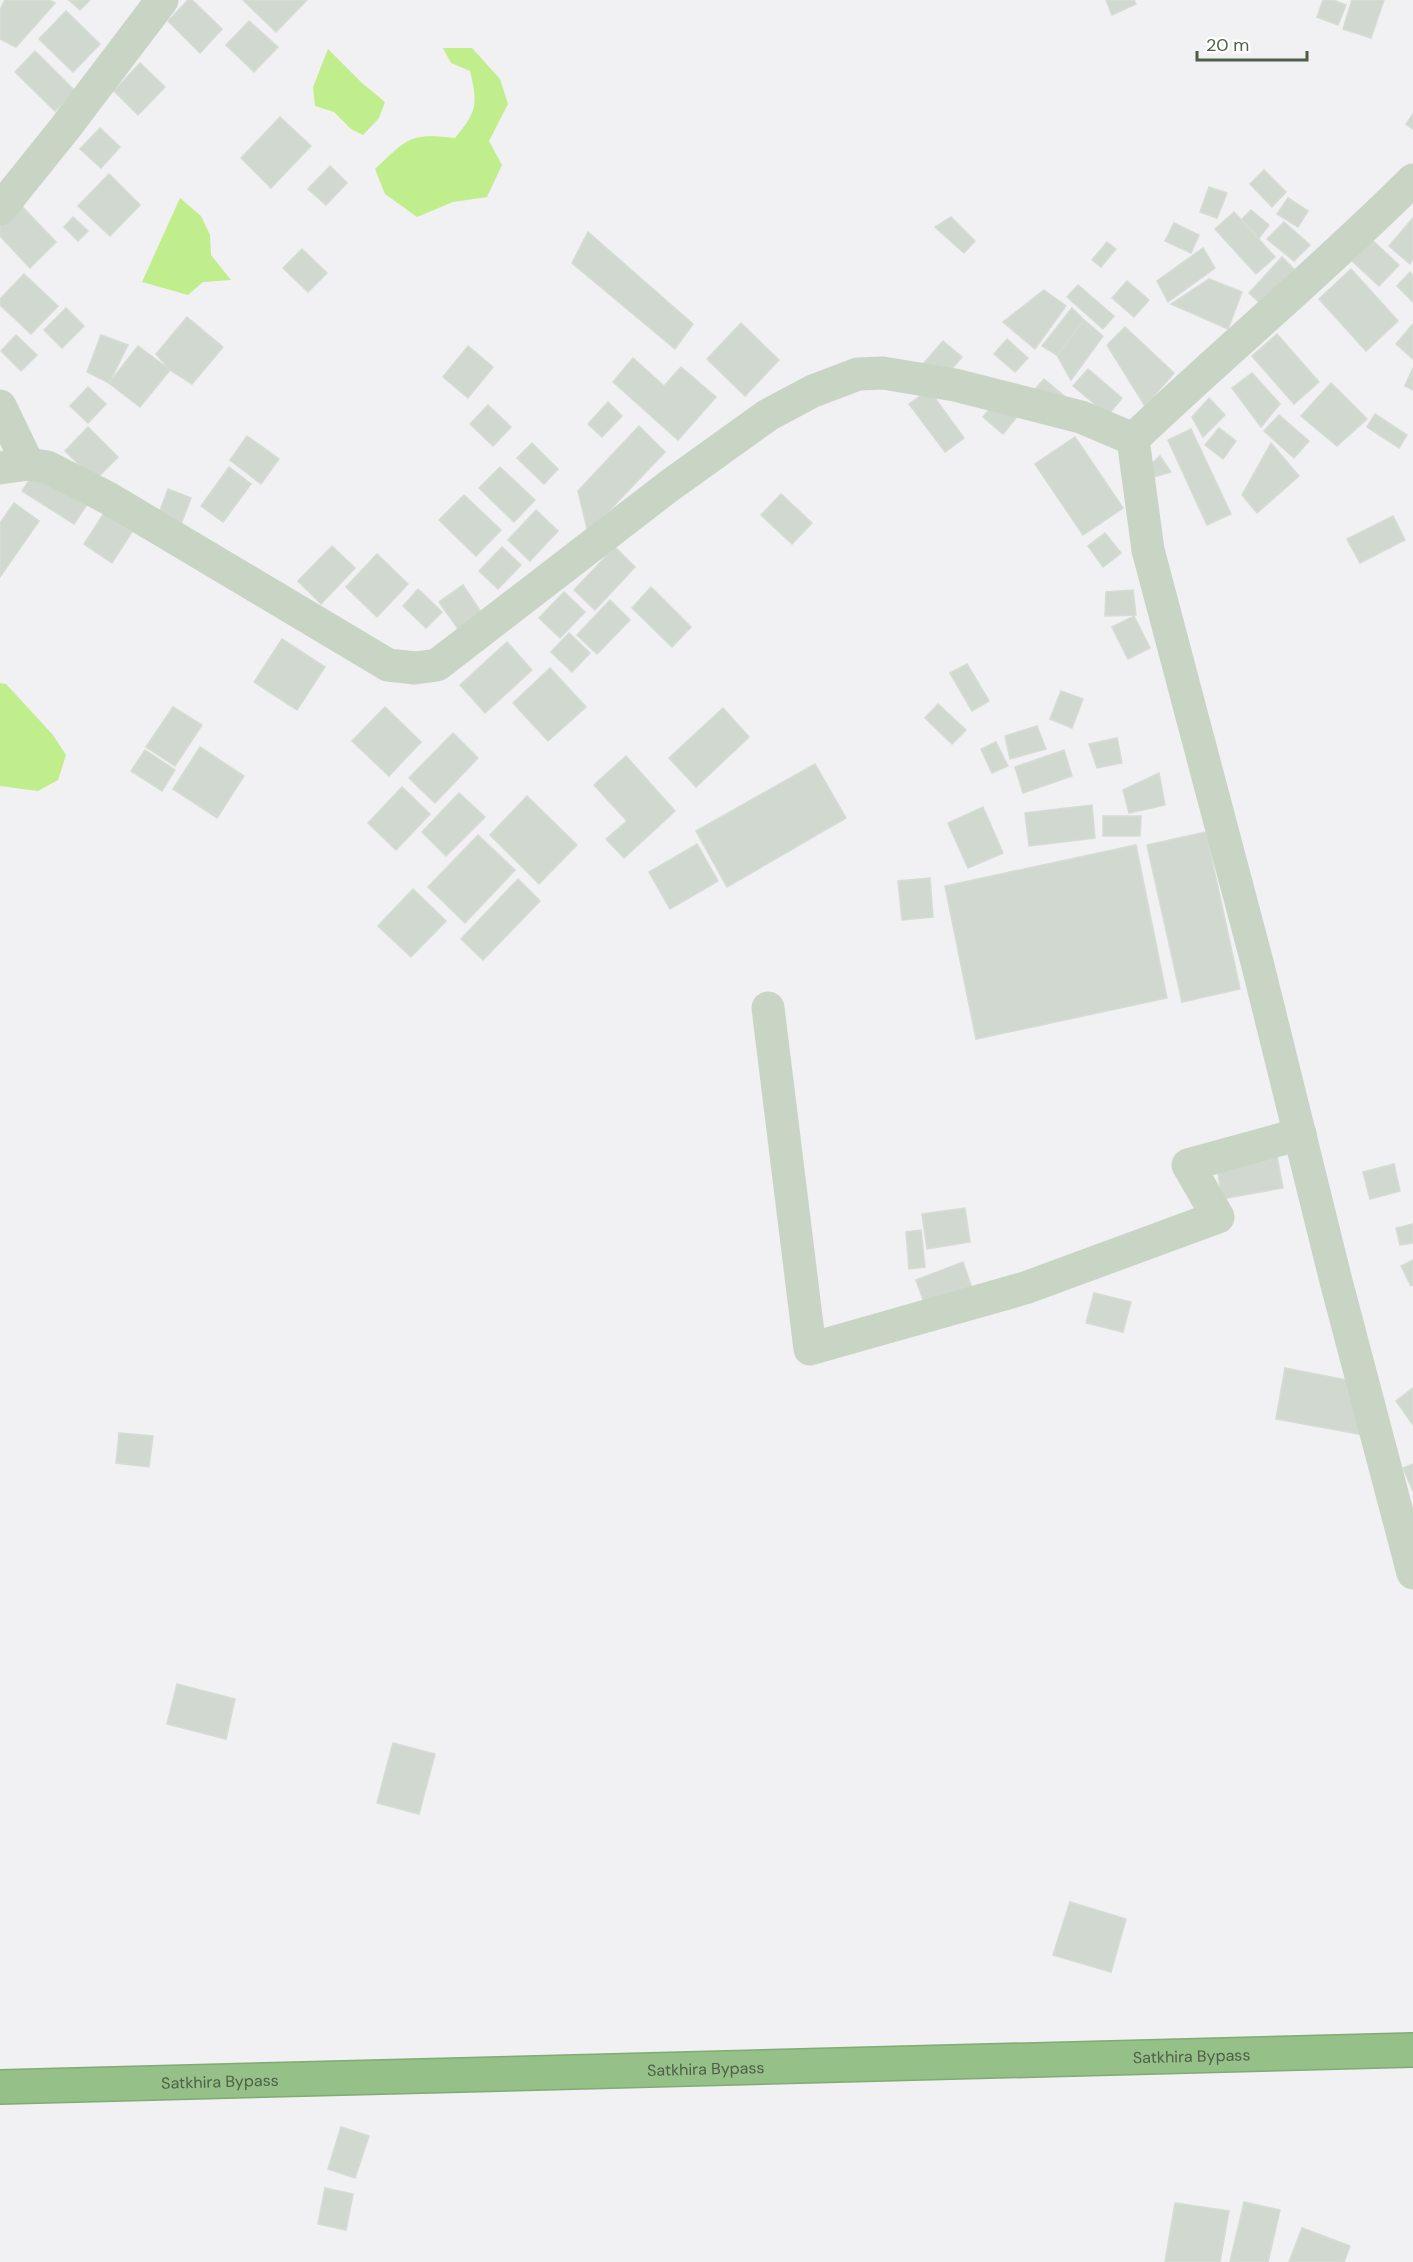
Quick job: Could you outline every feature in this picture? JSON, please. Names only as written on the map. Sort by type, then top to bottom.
[{"type":"highway","name":"Satkhira Bypass","points":[[0,2087],[1413,2050]]},
{"type":"street","points":[[0,208],[66,129],[162,0]]},
{"type":"street","points":[[1133,439],[1219,358],[1350,243],[1413,180]]},
{"type":"street","points":[[0,406],[14,466],[47,467],[108,498],[388,665],[416,668],[437,665],[669,486],[768,415],[813,391],[858,374],[883,374],[955,385],[1081,417],[1133,439]]},
{"type":"street","points":[[1133,439],[1148,550],[1257,962],[1413,1573]]},
{"type":"street","points":[[768,1008],[810,1349],[1026,1288],[1218,1217],[1188,1165],[1300,1134]]},
{"type":"shaded area","points":[[443,48],[472,48],[500,79],[508,104],[489,141],[502,165],[487,197],[453,202],[417,217],[385,194],[375,169],[395,150],[410,140],[427,136],[455,138],[472,114],[475,100],[470,71],[451,63]]},
{"type":"shaded area","points":[[328,49],[385,102],[379,118],[363,135],[351,129],[334,112],[315,106],[313,87]]},
{"type":"shaded area","points":[[180,198],[201,216],[210,235],[211,255],[231,280],[203,282],[188,295],[142,282]]},
{"type":"shaded area","points":[[0,683],[6,684],[53,735],[66,755],[58,780],[38,791],[0,786]]},
{"type":"building","points":[[5,0],[49,0],[55,3],[16,47],[0,39],[0,10]]},
{"type":"building","points":[[69,0],[90,0],[80,10]]},
{"type":"building","points":[[188,0],[192,0],[222,29],[200,53],[168,21]]},
{"type":"building","points":[[243,0],[307,0],[276,32]]},
{"type":"building","points":[[1106,0],[1134,0],[1136,4],[1112,15]]},
{"type":"building","points":[[1323,0],[1333,0],[1346,5],[1338,25],[1317,17]]},
{"type":"building","points":[[1352,0],[1384,0],[1371,38],[1343,29]]},
{"type":"building","points":[[66,11],[100,44],[73,72],[39,39]]},
{"type":"building","points":[[249,21],[278,47],[254,72],[226,45]]},
{"type":"building","points":[[35,51],[75,91],[55,111],[15,72]]},
{"type":"building","points":[[140,63],[165,87],[138,115],[114,91]]},
{"type":"building","points":[[1413,114],[1413,129],[1406,124]]},
{"type":"building","points":[[280,117],[311,146],[271,188],[241,158]]},
{"type":"building","points":[[100,128],[120,147],[101,168],[80,149]]},
{"type":"building","points":[[330,166],[347,183],[326,205],[308,189]]},
{"type":"building","points":[[1264,170],[1286,192],[1272,207],[1250,184]]},
{"type":"building","points":[[109,174],[140,205],[110,236],[78,206]]},
{"type":"building","points":[[1209,187],[1227,193],[1217,218],[1200,212]]},
{"type":"building","points":[[13,197],[56,242],[30,268],[0,236],[0,209]]},
{"type":"building","points":[[1288,198],[1308,211],[1298,227],[1277,214]]},
{"type":"building","points":[[1251,210],[1269,225],[1259,238],[1242,219]]},
{"type":"building","points":[[1234,212],[1275,257],[1256,274],[1215,229]]},
{"type":"building","points":[[73,217],[88,231],[78,241],[64,227]]},
{"type":"building","points":[[951,217],[975,241],[964,253],[935,227]]},
{"type":"building","points":[[1413,218],[1413,260],[1410,264],[1389,246]]},
{"type":"building","points":[[1284,222],[1310,245],[1294,261],[1267,239]]},
{"type":"building","points":[[1174,223],[1199,235],[1191,253],[1165,241]]},
{"type":"building","points":[[588,232],[693,324],[675,349],[572,263]]},
{"type":"building","points":[[1371,239],[1399,265],[1379,286],[1351,260]]},
{"type":"building","points":[[1107,242],[1116,249],[1101,267],[1092,260]]},
{"type":"building","points":[[1203,248],[1215,268],[1168,302],[1157,281]]},
{"type":"building","points":[[302,249],[327,273],[308,292],[283,268]]},
{"type":"building","points":[[1282,257],[1295,270],[1262,305],[1249,293]]},
{"type":"building","points":[[1351,269],[1398,321],[1366,351],[1319,299]]},
{"type":"building","points":[[1410,272],[1413,275],[1413,302],[1397,286]]},
{"type":"building","points":[[24,274],[58,306],[31,334],[0,305],[0,299]]},
{"type":"building","points":[[1209,279],[1242,292],[1228,329],[1171,304]]},
{"type":"building","points":[[1127,281],[1149,300],[1134,317],[1112,298]]},
{"type":"building","points":[[1078,285],[1114,316],[1103,329],[1067,297]]},
{"type":"building","points":[[1044,290],[1066,306],[1035,349],[1003,322]]},
{"type":"building","points":[[66,308],[84,326],[62,348],[44,330]]},
{"type":"building","points":[[1072,308],[1084,320],[1057,355],[1042,346]]},
{"type":"building","points":[[187,317],[223,347],[192,384],[170,370],[156,354]]},
{"type":"building","points":[[1084,320],[1103,336],[1071,380],[1057,355]]},
{"type":"building","points":[[741,323],[779,360],[745,396],[707,359]]},
{"type":"building","points":[[1413,324],[1413,359],[1396,344]]},
{"type":"building","points":[[1125,327],[1174,373],[1145,406],[1107,345]]},
{"type":"building","points":[[1277,334],[1319,382],[1294,404],[1252,356]]},
{"type":"building","points":[[16,335],[37,355],[21,371],[1,351]]},
{"type":"building","points":[[101,335],[128,345],[109,383],[87,372]]},
{"type":"building","points":[[1007,339],[1028,358],[1015,372],[994,354]]},
{"type":"building","points":[[943,341],[962,357],[943,379],[924,363]]},
{"type":"building","points":[[138,346],[170,370],[140,407],[109,383]]},
{"type":"building","points":[[468,346],[493,367],[468,398],[443,377]]},
{"type":"building","points":[[633,358],[664,386],[681,367],[716,397],[678,440],[613,382]]},
{"type":"building","points":[[1413,368],[1413,390],[1405,386]]},
{"type":"building","points":[[1088,369],[1122,398],[1108,415],[1073,386]]},
{"type":"building","points":[[1252,373],[1280,404],[1261,427],[1232,388]]},
{"type":"building","points":[[1044,379],[1069,400],[1025,401]]},
{"type":"building","points":[[1331,383],[1367,419],[1337,446],[1301,416]]},
{"type":"building","points":[[88,387],[106,404],[88,423],[70,406]]},
{"type":"building","points":[[929,390],[964,438],[945,452],[909,404]]},
{"type":"building","points":[[1000,396],[1020,413],[1003,434],[983,417]]},
{"type":"building","points":[[1209,398],[1225,415],[1203,437],[1192,417]]},
{"type":"building","points":[[608,402],[622,416],[602,437],[588,424]]},
{"type":"building","points":[[488,405],[511,427],[493,446],[470,424]]},
{"type":"building","points":[[1375,414],[1407,435],[1399,448],[1367,427]]},
{"type":"building","points":[[1279,415],[1309,441],[1294,458],[1264,431]]},
{"type":"building","points":[[639,426],[665,452],[588,533],[578,491]]},
{"type":"building","points":[[88,427],[118,457],[95,480],[65,451]]},
{"type":"building","points":[[1219,428],[1236,441],[1223,459],[1205,445]]},
{"type":"building","points":[[1191,429],[1231,514],[1207,525],[1168,440]]},
{"type":"building","points":[[247,436],[279,459],[261,484],[230,460]]},
{"type":"building","points":[[1075,437],[1123,508],[1083,535],[1035,464]]},
{"type":"building","points":[[532,443],[558,469],[544,484],[517,458]]},
{"type":"building","points":[[1271,443],[1299,476],[1257,513],[1242,495]]},
{"type":"building","points":[[1160,456],[1171,472],[1150,478],[1149,466]]},
{"type":"building","points":[[229,467],[251,484],[223,522],[201,506]]},
{"type":"building","points":[[500,467],[535,500],[514,522],[479,488]]},
{"type":"building","points":[[36,470],[88,503],[74,524],[22,491]]},
{"type":"building","points":[[168,489],[191,498],[180,527],[157,519]]},
{"type":"building","points":[[781,494],[812,523],[792,544],[761,515]]},
{"type":"building","points":[[464,495],[501,530],[476,556],[439,520]]},
{"type":"building","points":[[14,503],[39,521],[0,577],[0,523]]},
{"type":"building","points":[[536,510],[558,531],[530,561],[508,540]]},
{"type":"building","points":[[104,513],[132,532],[112,563],[84,544]]},
{"type":"building","points":[[1393,516],[1405,540],[1360,563],[1347,539]]},
{"type":"building","points":[[1105,533],[1121,553],[1103,567],[1088,546]]},
{"type":"building","points":[[332,546],[355,568],[321,604],[298,581]]},
{"type":"building","points":[[502,547],[521,565],[498,589],[479,571]]},
{"type":"building","points":[[615,547],[635,567],[595,610],[574,590]]},
{"type":"building","points":[[377,554],[408,584],[377,617],[346,587]]},
{"type":"building","points":[[463,585],[481,612],[458,629],[439,602]]},
{"type":"building","points":[[651,587],[691,627],[672,647],[632,608]]},
{"type":"building","points":[[418,589],[442,612],[426,628],[403,606]]},
{"type":"building","points":[[1133,590],[1136,615],[1105,616],[1106,592]]},
{"type":"building","points":[[564,592],[585,612],[560,638],[539,618]]},
{"type":"building","points":[[610,600],[630,620],[597,654],[577,635]]},
{"type":"building","points":[[1134,616],[1150,648],[1128,659],[1112,627]]},
{"type":"building","points":[[569,633],[590,653],[572,672],[551,652]]},
{"type":"building","points":[[282,639],[325,667],[297,710],[254,682]]},
{"type":"building","points":[[507,642],[532,670],[485,713],[460,685]]},
{"type":"building","points":[[967,664],[989,701],[972,711],[950,673]]},
{"type":"building","points":[[550,668],[586,707],[548,741],[513,703]]},
{"type":"building","points":[[1061,691],[1083,699],[1072,728],[1050,719]]},
{"type":"building","points":[[938,704],[966,730],[952,744],[925,718]]},
{"type":"building","points":[[173,707],[202,725],[175,766],[146,747]]},
{"type":"building","points":[[385,707],[421,742],[389,776],[352,741]]},
{"type":"building","points":[[723,708],[749,737],[696,787],[669,758]]},
{"type":"building","points":[[1037,726],[1046,749],[1010,759],[1005,736]]},
{"type":"building","points":[[453,733],[478,758],[435,803],[409,778]]},
{"type":"building","points":[[1117,738],[1122,763],[1097,768],[1089,744]]},
{"type":"building","points":[[996,742],[1008,766],[992,773],[981,749]]},
{"type":"building","points":[[200,747],[244,776],[217,818],[173,789]]},
{"type":"building","points":[[145,750],[175,770],[162,791],[131,771]]},
{"type":"building","points":[[1064,750],[1072,776],[1023,793],[1015,767]]},
{"type":"building","points":[[626,756],[675,811],[624,858],[606,839],[627,821],[594,785]]},
{"type":"building","points":[[815,764],[846,818],[727,887],[696,831]]},
{"type":"building","points":[[1159,773],[1165,805],[1129,813],[1123,790]]},
{"type":"building","points":[[402,787],[430,814],[396,850],[368,823]]},
{"type":"building","points":[[459,793],[485,817],[446,856],[422,832]]},
{"type":"building","points":[[527,796],[577,845],[539,884],[490,835]]},
{"type":"building","points":[[1092,805],[1095,838],[1029,846],[1025,813]]},
{"type":"building","points":[[983,807],[1003,853],[968,868],[948,823]]},
{"type":"building","points":[[1103,816],[1141,816],[1140,836],[1103,836]]},
{"type":"building","points":[[1206,832],[1240,989],[1182,1002],[1147,845]]},
{"type":"building","points":[[478,835],[515,870],[465,923],[428,887]]},
{"type":"building","points":[[697,844],[718,881],[670,909],[649,872]]},
{"type":"building","points":[[1136,845],[1167,998],[976,1039],[945,886]]},
{"type":"building","points":[[930,878],[933,917],[902,920],[898,881]]},
{"type":"building","points":[[518,879],[540,901],[483,960],[461,939]]},
{"type":"building","points":[[413,889],[446,921],[411,957],[378,926]]},
{"type":"building","points":[[1277,1156],[1283,1188],[1222,1199],[1217,1167]]},
{"type":"building","points":[[1394,1164],[1400,1191],[1370,1199],[1363,1172]]},
{"type":"building","points":[[965,1208],[970,1242],[927,1249],[922,1214]]},
{"type":"building","points":[[1413,1224],[1413,1243],[1400,1245],[1396,1228]]},
{"type":"building","points":[[921,1230],[925,1267],[909,1269],[906,1232]]},
{"type":"building","points":[[1413,1260],[1413,1285],[1411,1286],[1401,1266]]},
{"type":"building","points":[[963,1262],[973,1291],[926,1308],[916,1280]]},
{"type":"building","points":[[1094,1293],[1131,1302],[1123,1332],[1086,1323]]},
{"type":"building","points":[[1285,1368],[1351,1381],[1364,1435],[1276,1419]]},
{"type":"building","points":[[1413,1388],[1413,1425],[1396,1401]]},
{"type":"building","points":[[119,1433],[153,1436],[149,1467],[116,1463]]},
{"type":"building","points":[[1413,1464],[1413,1491],[1403,1468]]},
{"type":"building","points":[[177,1684],[235,1699],[226,1739],[167,1724]]},
{"type":"building","points":[[393,1743],[435,1754],[419,1814],[377,1803]]},
{"type":"building","points":[[1070,1902],[1126,1919],[1111,1972],[1053,1955]]},
{"type":"building","points":[[341,2127],[369,2136],[355,2178],[328,2169]]},
{"type":"building","points":[[325,2188],[353,2194],[346,2230],[318,2224]]},
{"type":"building","points":[[1244,2202],[1280,2210],[1268,2262],[1230,2262]]},
{"type":"building","points":[[1175,2203],[1229,2211],[1220,2262],[1165,2262]]},
{"type":"building","points":[[1302,2228],[1350,2246],[1344,2262],[1289,2262]]}]
